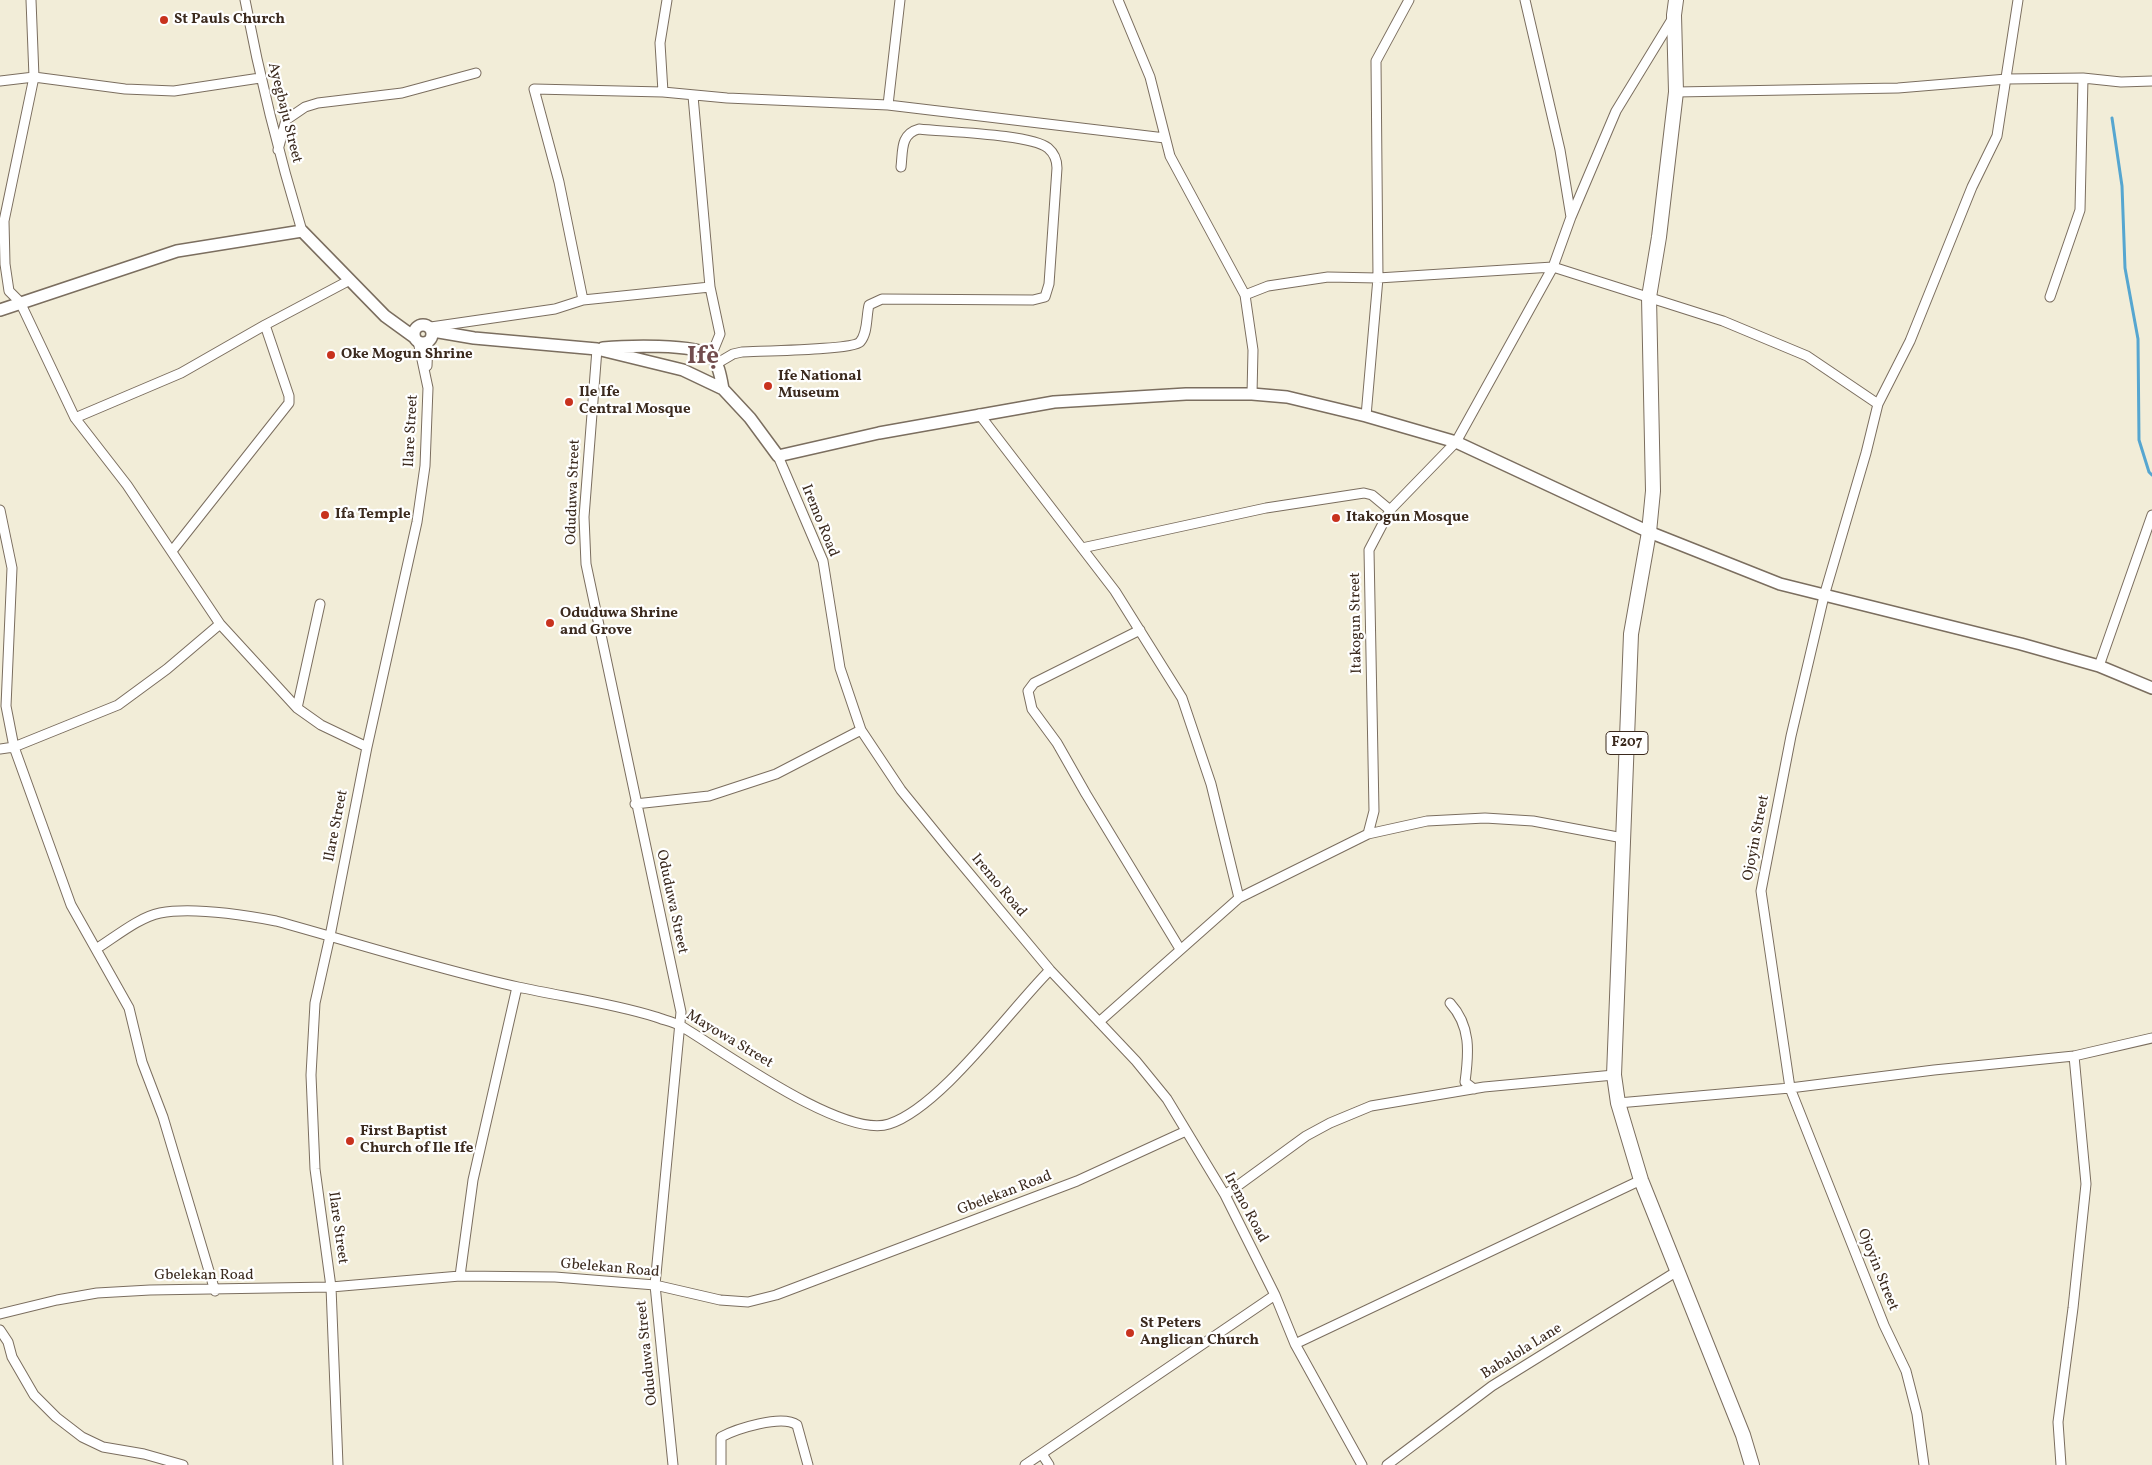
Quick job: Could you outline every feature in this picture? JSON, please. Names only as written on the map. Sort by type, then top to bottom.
[{"type":"main road","name":"F207","points":[[1676,0],[1674,15],[1676,92],[1649,296],[1653,491],[1649,532],[1631,634],[1614,1075],[1618,1103],[1641,1180],[1679,1270],[1743,1435],[1752,1465]]},
{"type":"street","points":[[31,0],[34,77],[4,221],[5,264],[9,291],[20,302],[75,418],[127,485],[220,624],[296,708],[321,726],[367,748]]},
{"type":"street","name":"Ayegbaju Street","points":[[245,0],[260,78],[278,150],[302,232]]},
{"type":"street","points":[[663,92],[660,43],[667,0]]},
{"type":"street","points":[[888,105],[900,0]]},
{"type":"street","points":[[1118,0],[1150,77],[1170,156],[1245,295],[1254,350],[1252,394]]},
{"type":"street","points":[[1366,416],[1378,278],[1376,62],[1409,0]]},
{"type":"street","points":[[1525,0],[1560,150],[1571,218]]},
{"type":"street","name":"Ojoyin Street","points":[[1924,1465],[1917,1414],[1906,1371],[1884,1325],[1790,1088],[1761,891],[1791,736],[1824,596],[1866,453],[1878,404],[1910,341],[1972,187],[1998,136],[2000,110],[2007,79],[2018,0]]},
{"type":"street","name":"Itakogun Street","points":[[1368,834],[1374,811],[1370,550],[1390,510],[1456,442],[1553,267],[1571,218],[1616,111],[1674,15]]},
{"type":"street","points":[[278,150],[286,120],[305,107],[334,100],[402,93],[476,73]]},
{"type":"street","points":[[0,81],[34,77],[125,89],[174,91],[260,78]]},
{"type":"street","points":[[2050,297],[2080,210],[2083,78]]},
{"type":"street","points":[[1676,92],[1898,88],[2007,79],[2083,78],[2121,82],[2152,81]]},
{"type":"street","points":[[583,300],[559,182],[534,89],[663,92],[693,96],[888,105],[1164,138]]},
{"type":"street","points":[[693,96],[710,286],[720,334],[714,360],[723,389]]},
{"type":"street","points":[[714,360],[742,352],[836,348],[856,345],[861,340],[864,332],[870,305],[882,299],[956,301],[1033,300],[1045,297],[1049,284],[1058,168],[1057,161],[1048,147],[1037,142],[1013,138],[919,129],[910,133],[903,141],[901,167]]},
{"type":"street","points":[[0,310],[177,251],[302,232],[384,316],[425,335],[596,348],[622,346],[685,348],[703,352],[714,360]]},
{"type":"street","points":[[1245,295],[1268,286],[1328,277],[1378,278],[1553,267],[1723,320],[1807,356],[1878,404]]},
{"type":"street","points":[[75,418],[181,373],[265,325],[350,280]]},
{"type":"street","points":[[425,335],[556,309],[583,300],[710,286]]},
{"type":"street","points":[[172,551],[289,403],[289,396],[265,325]]},
{"type":"street","name":"Ilare Street","points":[[338,1465],[332,1287],[315,1169],[311,1075],[315,1003],[367,748],[417,522],[425,466],[428,388],[425,335]]},
{"type":"street","points":[[596,348],[683,370],[723,389],[750,418],[778,456],[879,433],[1054,402],[1120,396],[1252,394],[1287,397],[1366,416],[1456,442],[1649,532],[1780,584],[2021,644],[2099,666],[2152,688]]},
{"type":"street","name":"Oduduwa Street","points":[[596,348],[584,517],[586,564],[680,1012],[654,1285],[673,1465]]},
{"type":"street","points":[[683,370],[685,348]]},
{"type":"street","points":[[979,414],[1082,548],[1140,630],[1182,698],[1199,743],[1239,898]]},
{"type":"street","name":"Iremo Road","points":[[778,456],[823,561],[840,668],[861,730],[901,790],[1050,970],[1136,1061],[1161,1092],[1225,1195],[1275,1295],[1295,1344],[1362,1465]]},
{"type":"street","points":[[1082,548],[1266,508],[1364,492],[1372,494],[1390,510]]},
{"type":"street","points":[[0,510],[12,568],[6,706],[14,748],[71,906],[129,1008],[142,1062],[163,1117],[215,1291]]},
{"type":"street","points":[[2099,666],[2152,515]]},
{"type":"street","points":[[296,708],[320,604]]},
{"type":"street","points":[[0,749],[14,748],[118,705],[167,669],[220,624]]},
{"type":"street","points":[[1140,630],[1034,682],[1028,691],[1029,700],[1032,709],[1057,743],[1180,948]]},
{"type":"street","points":[[635,804],[709,796],[776,774],[861,730]]},
{"type":"street","points":[[1099,1022],[1180,948],[1239,898],[1368,834],[1427,822],[1485,818],[1533,821],[1623,838]]},
{"type":"street","name":"Mayowa Street","points":[[96,949],[127,928],[159,913],[239,914],[276,921],[517,987],[637,1011],[679,1025],[814,1107],[864,1126],[888,1125],[914,1110],[951,1079],[1050,970]]},
{"type":"street","points":[[460,1276],[474,1180],[517,987]]},
{"type":"street","points":[[1450,1003],[1460,1015],[1464,1024],[1468,1062],[1465,1082],[1474,1089]]},
{"type":"street","points":[[1618,1103],[1790,1088],[1934,1070],[2074,1056],[2152,1038]]},
{"type":"street","points":[[2061,1465],[2058,1422],[2086,1184],[2074,1056]]},
{"type":"street","points":[[1225,1195],[1306,1136],[1352,1113],[1388,1102],[1474,1089],[1614,1075]]},
{"type":"street","name":"Gbelekan Road","points":[[0,1314],[57,1300],[97,1293],[150,1290],[215,1291],[332,1287],[460,1276],[555,1277],[654,1285],[720,1300],[748,1302],[776,1295],[1077,1181],[1186,1131]]},
{"type":"street","points":[[1295,1344],[1641,1180]]},
{"type":"street","name":"Babalola Lane","points":[[1387,1465],[1492,1386],[1679,1270]]},
{"type":"street","points":[[1025,1465],[1275,1295]]},
{"type":"street","points":[[0,1330],[8,1342],[12,1357],[34,1395],[56,1417],[82,1437],[103,1447],[144,1454],[183,1465]]},
{"type":"street","points":[[720,1465],[721,1437],[772,1421],[792,1421],[797,1425],[808,1465]]},
{"type":"street","points":[[1042,1454],[1049,1465]]},
{"type":"waterway","points":[[2112,118],[2122,186],[2125,268],[2138,339],[2139,440],[2149,472],[2152,475]]},
{"type":"place","name":"St Pauls Church","points":[[164,20]]},
{"type":"place","name":"Oke Mogun Shrine","points":[[331,355]]},
{"type":"place","name":"Ife National Museum","points":[[768,386]]},
{"type":"place","name":"Ile Ife Central Mosque","points":[[569,402]]},
{"type":"place","name":"Ifa Temple","points":[[325,515]]},
{"type":"place","name":"Itakogun Mosque","points":[[1336,518]]},
{"type":"place","name":"Oduduwa Shrine and Grove","points":[[550,623]]},
{"type":"place","name":"First Baptist Church of Ile Ife","points":[[350,1141]]},
{"type":"place","name":"St Peters Anglican Church","points":[[1130,1333]]},
{"type":"district","name":"Ifẹ̀","points":[[703,358]]}]
